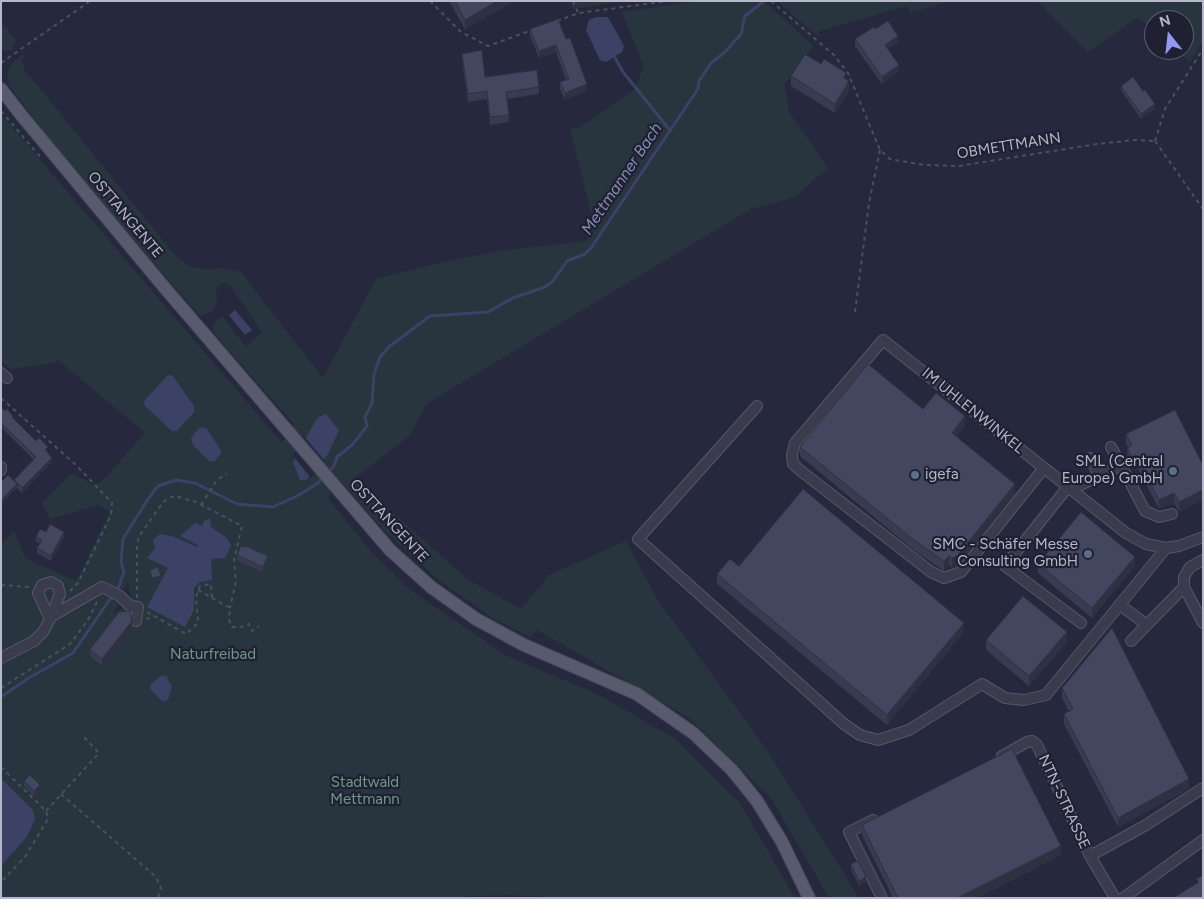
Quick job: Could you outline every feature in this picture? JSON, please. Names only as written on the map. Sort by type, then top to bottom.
[{"type":"main road","name":"OSTTANGENTE","points":[[1,89],[57,159],[235,370],[354,510],[400,560],[464,612],[524,645],[637,694],[671,716],[703,741],[732,770],[765,812],[809,898]]},
{"type":"street","name":"IM UHLENWINKEL","points":[[1044,468],[961,572],[944,578],[931,572],[801,471],[793,464],[792,455],[795,443],[883,340],[1126,533],[1146,544],[1166,548]]},
{"type":"street","points":[[757,406],[638,539],[844,724],[860,735],[878,740],[909,730],[982,684],[1005,698],[1024,700],[1046,695],[1166,548],[1180,546],[1203,537]]},
{"type":"street","points":[[1112,447],[1145,511],[1159,517],[1172,514]]},
{"type":"street","points":[[1090,458],[1100,476]]},
{"type":"street","points":[[1081,623],[1005,566],[1066,487],[1100,476],[1121,465]]},
{"type":"street","points":[[1203,560],[1190,567],[1184,577],[1184,587],[1203,624]]},
{"type":"street","points":[[1,658],[34,641],[43,632],[50,619],[60,596],[59,588],[55,583],[49,582],[40,587],[38,597],[50,619]]},
{"type":"street","points":[[50,619],[58,611],[99,587],[120,596],[130,606],[138,607],[136,621]]},
{"type":"street","points":[[1131,641],[1184,587]]},
{"type":"street","points":[[1120,605],[1147,625]]},
{"type":"street","name":"NTN-STRASSE","points":[[993,761],[1027,742],[1032,741],[1037,745],[1090,856],[1115,898]]},
{"type":"street","points":[[1090,856],[1146,825],[1203,788]]},
{"type":"street","points":[[882,898],[849,832],[884,815]]},
{"type":"street","points":[[1123,898],[1203,840]]},
{"type":"path","points":[[1,63],[90,1]]},
{"type":"path","points":[[430,1],[461,32],[488,46],[538,28]]},
{"type":"path","points":[[573,1],[578,13]]},
{"type":"path","points":[[555,22],[578,13],[668,1]]},
{"type":"path","points":[[771,2],[834,55],[848,73],[880,150],[869,203],[856,312]]},
{"type":"path","points":[[1203,49],[1165,109],[1155,141],[1203,209]]},
{"type":"path","name":"OBMETTMANN","points":[[880,150],[890,159],[924,165],[959,166],[1097,144],[1135,140],[1155,141]]},
{"type":"path","points":[[1,398],[82,471],[112,502],[112,515],[78,583],[69,592],[60,596]]},
{"type":"path","points":[[201,504],[215,483],[227,474]]},
{"type":"path","points":[[212,598],[211,584],[204,584],[198,590],[196,597],[198,623],[186,634],[138,607],[136,556],[140,534],[168,498],[180,497],[201,504],[238,522],[242,526],[234,560],[236,581],[229,622],[232,627],[241,628],[248,624],[252,630],[259,626]]},
{"type":"path","points":[[1,585],[40,587]]},
{"type":"path","points":[[1,688],[70,644],[88,620],[107,589]]},
{"type":"path","points":[[198,590],[230,608]]},
{"type":"path","points":[[136,621],[154,616]]},
{"type":"path","points":[[46,811],[99,753],[82,735]]},
{"type":"path","points":[[1,767],[46,811],[47,823],[25,857],[1,882]]},
{"type":"path","points":[[61,794],[156,877],[161,888],[158,898]]},
{"type":"green space","points":[[569,1],[625,1],[573,9]]},
{"type":"green space","points":[[698,1],[764,1],[813,46],[785,84],[789,112],[828,168],[795,197],[751,209],[426,404],[410,435],[355,478],[467,579],[521,609],[549,575],[626,541],[657,599],[767,750],[859,898],[829,898],[771,798],[688,717],[536,629],[531,637],[494,619],[436,578],[385,531],[340,480],[328,498],[372,553],[410,590],[507,656],[597,694],[674,738],[740,803],[795,898],[564,898],[510,895],[429,898],[1,898],[1,866],[26,838],[14,790],[1,778],[1,544],[14,531],[25,558],[76,581],[110,512],[98,505],[50,519],[42,503],[72,473],[95,486],[106,477],[145,433],[58,360],[54,363],[10,369],[1,360],[1,114],[282,443],[294,424],[213,332],[213,324],[222,316],[246,347],[262,332],[229,284],[224,282],[216,288],[217,302],[212,312],[200,316],[97,197],[40,127],[10,86],[7,74],[12,63],[27,51],[22,60],[24,69],[175,255],[191,267],[205,269],[224,268],[241,272],[323,378],[376,279],[425,266],[498,251],[587,241],[594,226],[570,128],[577,129],[633,91],[644,67],[622,12]],"holes":[[[128,582],[132,602],[113,614],[121,601],[104,593],[110,586],[122,590]]]},
{"type":"green space","points":[[777,1],[949,1],[910,13],[907,6],[819,31],[820,38]]},
{"type":"green space","points":[[1037,1],[1203,1],[1203,41],[1194,56],[1194,10],[1144,10],[1144,22],[1138,17],[1088,52]]},
{"type":"green space","points":[[1,22],[16,40],[12,50],[1,50]]},
{"type":"water","points":[[596,17],[608,17],[624,46],[622,52],[606,62],[600,60],[586,30],[589,20]]},
{"type":"water","points":[[235,310],[252,330],[245,335],[229,315]]},
{"type":"water","points":[[168,375],[173,376],[194,406],[194,412],[177,431],[172,431],[145,406],[144,401]]},
{"type":"water","points":[[326,414],[339,430],[328,454],[306,480],[300,480],[293,462],[317,418]]},
{"type":"water","points":[[199,428],[206,428],[221,450],[215,461],[210,462],[193,445],[191,438]]},
{"type":"water","points":[[210,519],[211,527],[227,538],[231,546],[225,558],[211,559],[212,580],[200,582],[194,588],[194,610],[185,627],[147,607],[168,568],[147,558],[155,548],[153,540],[160,534],[172,536],[197,547],[198,545],[180,536],[195,523],[202,526],[205,520]]},
{"type":"water","points":[[161,676],[166,676],[172,686],[168,700],[163,702],[150,689],[151,684]]},
{"type":"water","points":[[1,778],[33,810],[35,820],[26,838],[1,866]]},
{"type":"pier","points":[[303,435],[325,461],[311,478],[293,456]]},
{"type":"building","points":[[455,1],[497,1],[465,20]]},
{"type":"building","points":[[558,19],[566,39],[570,38],[587,84],[565,93],[560,82],[569,79],[556,45],[539,51],[530,29]]},
{"type":"building","points":[[888,21],[898,36],[885,45],[899,65],[882,77],[855,39]]},
{"type":"building","points":[[482,50],[485,77],[537,70],[539,87],[506,92],[509,115],[490,117],[487,91],[468,94],[462,54]]},
{"type":"building","points":[[805,54],[821,64],[824,59],[846,73],[844,78],[849,81],[835,104],[791,76]]},
{"type":"building","points":[[1133,77],[1155,104],[1141,114],[1121,86]]},
{"type":"building","points":[[868,364],[923,409],[936,393],[965,416],[952,433],[1015,484],[957,556],[952,558],[949,556],[944,561],[915,541],[800,447]]},
{"type":"building","points":[[1,407],[5,411],[7,409],[12,417],[36,441],[39,438],[48,447],[45,450],[52,458],[22,488],[14,480],[36,457],[1,423]]},
{"type":"building","points":[[1175,410],[1203,465],[1203,490],[1179,502],[1174,493],[1159,500],[1136,455],[1132,457],[1127,448],[1132,445],[1126,434]]},
{"type":"building","points":[[8,475],[17,484],[1,500],[1,482]]},
{"type":"building","points":[[803,489],[964,623],[887,715],[717,574],[730,559],[739,566]]},
{"type":"building","points":[[1081,512],[1135,557],[1092,608],[1038,564]]},
{"type":"building","points":[[50,524],[64,532],[51,556],[37,548],[42,540],[36,537],[40,529],[46,532]]},
{"type":"building","points":[[241,546],[246,546],[268,556],[263,567],[237,555]]},
{"type":"building","points":[[158,567],[161,576],[152,578],[150,570]]},
{"type":"building","points":[[1023,596],[1067,632],[1029,676],[986,640]]},
{"type":"building","points":[[130,611],[132,621],[102,659],[90,649],[119,612]]},
{"type":"building","points":[[1112,628],[1189,779],[1118,818],[1064,714],[1073,709],[1062,688]]},
{"type":"building","points":[[1012,749],[1061,846],[957,898],[898,898],[862,825]]},
{"type":"building","points":[[30,775],[40,785],[34,791],[24,781]]},
{"type":"building","points":[[858,861],[866,877],[859,881],[851,864]]},
{"type":"building","points":[[1203,875],[1203,898],[1173,898],[1199,882],[1196,879]]},
{"type":"waterway","name":"Mettmanner Bach","points":[[328,473],[334,466],[337,457],[353,444],[367,426],[365,417],[372,403],[374,374],[380,357],[390,346],[430,316],[488,312],[513,298],[545,287],[553,281],[567,261],[585,254],[591,248],[698,89],[699,81],[711,63],[725,52],[741,34],[745,16],[764,1]]},
{"type":"waterway","points":[[613,54],[623,72],[669,129]]},
{"type":"waterway","name":"Mettmanner Bach","points":[[1,697],[27,679],[73,653],[119,586],[124,572],[121,562],[123,539],[158,486],[176,480],[195,483],[237,504],[273,507],[297,496],[317,484],[323,477]]},
{"type":"place","name":"SML (Central Europe) GmbH","points":[[1173,471]]},
{"type":"place","name":"igefa","points":[[915,475]]},
{"type":"place","name":"SMC - Schäfer Messe Consulting GmbH","points":[[1088,554]]},
{"type":"park label","name":"Naturfreibad","points":[[213,655]]},
{"type":"park label","name":"Stadtwald Mettmann","points":[[365,792]]}]
